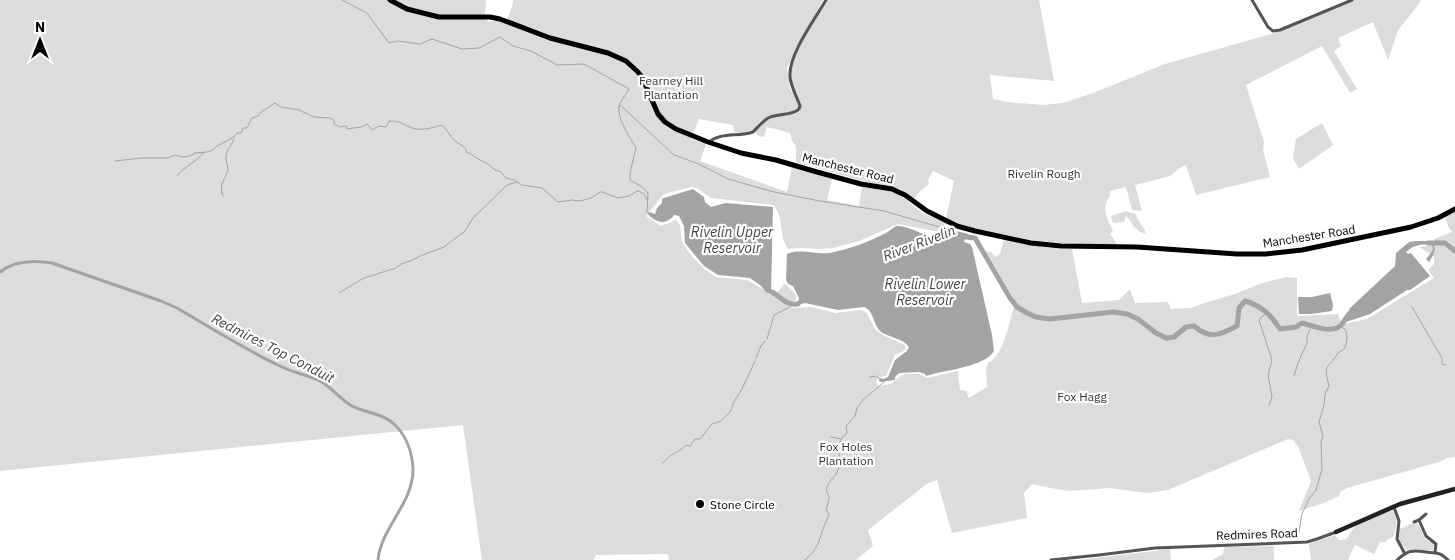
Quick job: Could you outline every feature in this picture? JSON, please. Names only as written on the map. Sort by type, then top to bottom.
[{"type":"main road","name":"Manchester Road","points":[[390,0],[407,9],[439,17],[490,17],[500,19],[550,38],[608,53],[626,61],[638,72],[645,83],[655,109],[665,122],[676,129],[741,153],[776,160],[860,184],[892,189],[957,226],[974,231],[1047,245],[1178,249],[1237,254],[1274,253],[1311,248],[1411,227],[1438,218],[1455,209]]},
{"type":"street","points":[[708,142],[732,134],[752,132],[766,119],[777,115],[792,114],[799,110],[800,106],[790,76],[792,64],[798,48],[826,0]]},
{"type":"street","points":[[1252,0],[1268,27],[1273,31],[1280,30],[1352,0]]},
{"type":"street","name":"Redmires Road","points":[[1051,560],[1155,548],[1307,542],[1336,532],[1407,501],[1455,489]]},
{"type":"street","points":[[1394,506],[1399,521],[1397,539],[1405,554]]},
{"type":"street","points":[[1414,522],[1426,514]]},
{"type":"street","points":[[1419,520],[1426,536],[1436,544],[1435,552]]},
{"type":"street","points":[[1396,560],[1416,550],[1442,554],[1448,560]]},
{"type":"green space","points":[[0,0],[486,0],[485,14],[488,22],[507,19],[513,0],[823,0],[787,68],[790,89],[798,97],[791,79],[794,60],[804,38],[828,0],[1039,0],[1054,81],[990,75],[993,99],[1043,105],[1063,103],[1165,64],[1271,34],[1354,0],[1421,0],[1398,30],[1388,60],[1373,22],[1338,38],[1341,46],[1334,51],[1357,89],[1350,93],[1322,46],[1246,85],[1264,142],[1263,150],[1270,177],[1196,195],[1186,165],[1170,176],[1135,185],[1142,211],[1132,210],[1126,187],[1110,191],[1105,210],[1113,231],[1110,234],[1117,244],[1071,244],[1037,241],[975,229],[946,219],[954,181],[933,171],[928,180],[929,184],[914,199],[900,189],[863,181],[796,162],[796,146],[792,141],[790,133],[767,127],[764,137],[759,136],[753,130],[734,132],[733,125],[699,119],[691,139],[706,144],[700,161],[787,192],[792,167],[832,179],[827,200],[859,206],[862,186],[898,193],[922,213],[946,223],[943,230],[949,234],[898,224],[859,241],[833,248],[788,249],[783,238],[779,215],[773,205],[711,198],[692,187],[664,194],[646,216],[661,226],[676,220],[680,225],[682,242],[690,254],[704,269],[716,277],[747,280],[775,296],[785,283],[796,295],[796,300],[789,306],[791,308],[811,307],[836,313],[861,310],[866,312],[875,329],[883,335],[905,345],[905,350],[895,355],[886,376],[880,377],[876,381],[878,386],[891,384],[905,374],[919,374],[927,378],[958,371],[960,390],[966,391],[969,398],[987,387],[986,370],[988,363],[993,360],[1002,347],[1014,307],[1015,301],[986,251],[991,252],[995,257],[1000,254],[1004,239],[1046,247],[1072,249],[1082,303],[1119,300],[1130,289],[1135,303],[1168,302],[1171,309],[1191,308],[1262,283],[1286,277],[1297,278],[1297,316],[1338,314],[1342,324],[1367,319],[1434,278],[1428,270],[1434,264],[1434,256],[1419,247],[1435,245],[1434,239],[1452,232],[1445,217],[1455,211],[1455,457],[1347,488],[1340,492],[1339,496],[1299,511],[1311,481],[1298,446],[1293,440],[1288,439],[1168,490],[1147,493],[1109,488],[1069,491],[1032,484],[1024,493],[1027,518],[952,533],[937,480],[928,483],[868,530],[873,546],[856,560],[669,560],[668,554],[596,555],[594,560],[482,560],[463,425],[0,471]]},
{"type":"green space","points":[[1322,123],[1333,145],[1299,169],[1293,158],[1296,139]]},
{"type":"green space","points":[[1126,211],[1136,214],[1146,234],[1136,229],[1126,216],[1124,222],[1113,223],[1111,216]]},
{"type":"green space","points":[[1393,510],[1396,520],[1394,536],[1384,543],[1380,542],[1374,554],[1355,545],[1348,560],[1311,560],[1309,544],[1335,535],[1339,540],[1345,540],[1353,528],[1359,524]]},
{"type":"green space","points":[[1414,522],[1418,524],[1424,537],[1434,544],[1433,550],[1408,550],[1401,544],[1398,530]]},
{"type":"green space","points":[[1274,546],[1274,560],[1212,560],[1223,554],[1224,547]]},
{"type":"green space","points":[[1170,549],[1171,560],[1078,560]]},
{"type":"water","name":"Rivelin Upper Reservoir","points":[[693,189],[704,197],[705,202],[711,207],[726,203],[773,207],[771,293],[767,293],[750,278],[718,275],[704,266],[685,243],[684,226],[679,216],[674,215],[668,221],[660,222],[653,219],[647,213],[655,214],[657,208],[662,203],[662,199]]},
{"type":"water","name":"Rivelin Lower Reservoir","points":[[896,226],[936,237],[952,234],[945,231],[946,229],[972,236],[972,239],[965,239],[964,242],[972,247],[994,351],[982,361],[926,376],[919,372],[899,373],[895,380],[880,382],[880,378],[888,377],[895,360],[907,351],[909,347],[903,342],[881,332],[876,326],[870,311],[864,307],[838,310],[805,303],[794,306],[793,304],[799,298],[793,286],[788,284],[786,280],[787,254],[792,252],[830,253],[859,245]]},
{"type":"water","points":[[1433,241],[1435,250],[1429,262],[1426,259],[1433,250],[1432,244],[1415,246],[1406,252],[1408,254],[1411,253],[1430,276],[1370,314],[1346,322],[1351,313],[1349,309],[1395,266],[1396,253],[1409,242]]},
{"type":"water","points":[[1330,293],[1333,305],[1332,311],[1299,314],[1298,297],[1312,297]]},
{"type":"waterway","points":[[342,0],[367,13],[389,43],[398,41],[420,44],[432,39],[462,49],[479,48],[500,37],[513,46],[531,51],[557,65],[584,64],[629,89],[621,102],[619,112],[624,128],[636,148],[630,180],[648,193],[647,212]]},
{"type":"waterway","points":[[115,161],[141,158],[168,158],[175,155],[182,157],[213,150],[234,137],[237,133],[241,133],[243,128],[247,128],[252,118],[258,116],[275,103],[281,107],[299,110],[314,117],[330,118],[334,120],[334,124],[340,127],[346,126],[347,129],[367,124],[372,130],[379,126],[386,127],[389,121],[399,122],[419,129],[441,125],[455,141],[464,147],[467,153],[487,163],[495,170],[501,172],[506,178],[522,185],[542,188],[558,202],[580,201],[591,198],[600,192],[618,198],[629,196],[637,191],[644,194],[647,200]]},
{"type":"waterway","points":[[620,105],[674,155],[699,164],[728,179],[774,192],[884,211],[946,229]]},
{"type":"waterway","points":[[223,196],[221,188],[228,169],[226,154],[234,139]]},
{"type":"waterway","points":[[177,176],[204,152]]},
{"type":"waterway","points":[[339,293],[364,278],[396,268],[401,264],[444,247],[465,231],[473,218],[507,185],[517,182]]},
{"type":"waterway","name":"River Rivelin","points":[[966,237],[975,238],[1017,307],[1036,317],[1050,319],[1113,312],[1127,314],[1138,319],[1166,338],[1174,337],[1186,327],[1194,326],[1210,335],[1220,334],[1231,329],[1237,326],[1239,308],[1245,301],[1266,312],[1280,329],[1296,327],[1302,323],[1323,329],[1334,329],[1342,324],[1349,314],[1356,309]]},
{"type":"waterway","name":"River Rivelin","points":[[1428,243],[1445,243],[1455,251]]},
{"type":"waterway","name":"Redmires Top Conduit","points":[[0,272],[18,263],[38,261],[52,263],[161,301],[177,308],[267,359],[322,382],[352,406],[389,420],[398,428],[410,450],[413,468],[412,481],[403,504],[380,548],[378,560]]},
{"type":"waterway","name":"River Rivelin","points":[[772,292],[787,302],[798,304]]},
{"type":"waterway","points":[[767,339],[774,315],[794,305]]},
{"type":"waterway","points":[[1412,307],[1442,358],[1442,364],[1446,365]]},
{"type":"waterway","points":[[1267,312],[1259,320],[1272,360],[1268,375],[1272,397],[1269,405]]},
{"type":"waterway","points":[[1294,376],[1312,325]]},
{"type":"waterway","points":[[1298,538],[1302,514],[1309,499],[1316,490],[1322,469],[1321,441],[1323,436],[1319,422],[1325,394],[1329,386],[1326,375],[1327,368],[1337,354],[1345,348],[1347,339],[1346,330],[1340,326]]},
{"type":"waterway","points":[[756,358],[765,341]]},
{"type":"waterway","points":[[662,463],[686,445],[690,446],[695,439],[700,439],[712,424],[721,421],[730,412],[755,361]]},
{"type":"waterway","points":[[870,377],[876,376],[880,379]]},
{"type":"waterway","points":[[805,560],[818,544],[829,514],[826,510],[829,498],[827,489],[829,482],[838,470],[839,445],[847,433],[846,426],[855,416],[857,408],[863,400],[885,381]]},
{"type":"waterway","points":[[831,437],[841,439]]},
{"type":"waterway","points":[[829,444],[838,446]]},
{"type":"place","name":"Stone Circle","points":[[700,504]]},
{"type":"park label","name":"Fearney Hill Plantation","points":[[671,87]]},
{"type":"park label","name":"Rivelin Rough","points":[[1044,173]]},
{"type":"park label","name":"Fox Hagg","points":[[1082,396]]},
{"type":"park label","name":"Fox Holes Plantation","points":[[846,453]]}]
